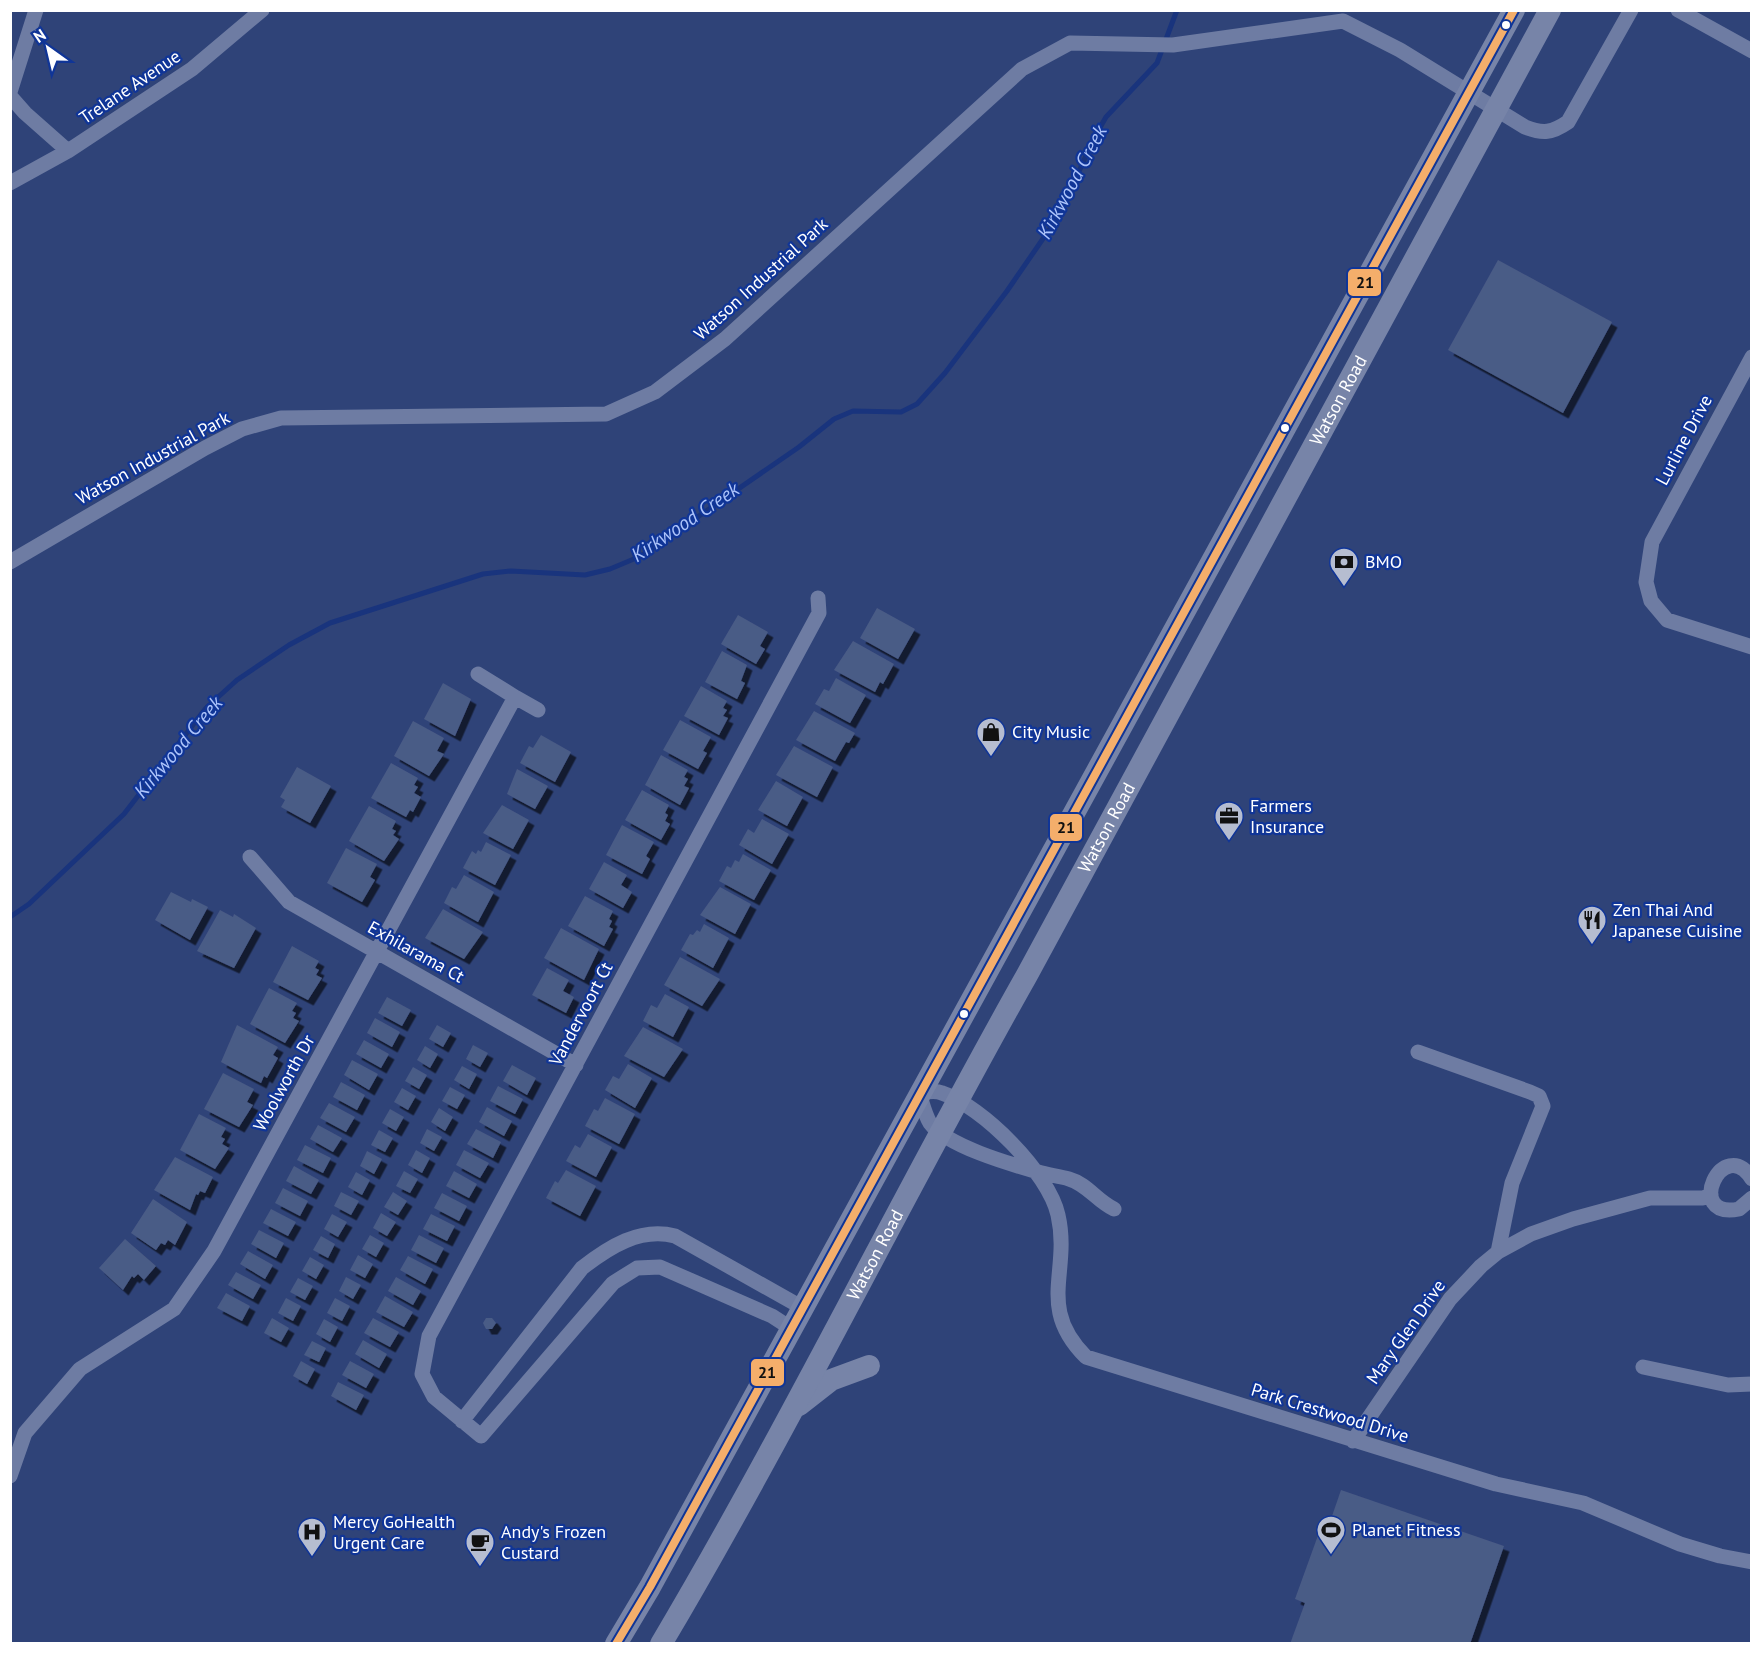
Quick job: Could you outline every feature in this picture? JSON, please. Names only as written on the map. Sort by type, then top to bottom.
[{"type":"main road","name":"Watson Road","points":[[616,1644],[650,1587],[792,1329],[919,1093],[1065,832],[1514,10]]},
{"type":"main road","name":"Watson Road","points":[[661,1644],[791,1412],[939,1132],[1032,966],[1550,10]]},
{"type":"main road","points":[[791,1412],[831,1380],[869,1366]]},
{"type":"street","points":[[36,10],[10,94],[26,113],[68,151]]},
{"type":"street","name":"Trelane Avenue","points":[[10,183],[68,151],[192,69],[262,10]]},
{"type":"street","name":"Watson Industrial Park","points":[[10,562],[205,448],[242,429],[281,418],[606,414],[655,392],[725,339],[1022,69],[1070,43],[1173,45],[1343,21],[1400,50],[1496,110],[1540,133],[1553,132],[1568,122],[1631,10]]},
{"type":"street","points":[[1678,10],[1752,51]]},
{"type":"street","name":"Lurline Drive","points":[[1752,357],[1652,542],[1646,582],[1651,601],[1667,620],[1752,647]]},
{"type":"street","name":"Vandervoort Ct","points":[[792,1329],[772,1316],[660,1268],[637,1268],[613,1283],[481,1436],[434,1397],[422,1374],[429,1336],[819,613],[818,598]]},
{"type":"street","points":[[478,674],[538,710]]},
{"type":"street","name":"Woolworth Dr","points":[[10,1476],[25,1433],[80,1369],[174,1309],[214,1251],[515,697]]},
{"type":"street","name":"Exhilarama Ct","points":[[250,857],[289,902],[576,1065]]},
{"type":"street","points":[[1418,1052],[1539,1096],[1543,1106],[1512,1183],[1498,1252]]},
{"type":"street","name":"Park Crestwood Drive","points":[[919,1093],[939,1092],[979,1111],[1038,1172],[1058,1216],[1057,1289],[1061,1323],[1072,1343],[1086,1357],[1353,1442],[1496,1484],[1583,1503],[1680,1544],[1720,1556],[1752,1562]]},
{"type":"street","points":[[919,1093],[929,1121],[939,1132],[962,1145],[1038,1172],[1070,1179],[1083,1185],[1104,1204],[1114,1209]]},
{"type":"street","points":[[1752,1179],[1743,1169],[1736,1167],[1721,1170],[1712,1181],[1711,1195],[1719,1207],[1732,1211],[1746,1206],[1752,1198]]},
{"type":"street","name":"Mary Glen Drive","points":[[1353,1442],[1450,1299],[1498,1252],[1531,1234],[1650,1198],[1702,1198],[1711,1195]]},
{"type":"street","points":[[462,1421],[582,1268],[607,1248],[637,1236],[664,1233],[675,1236],[803,1308]]},
{"type":"street","points":[[1643,1367],[1728,1385],[1752,1384]]},
{"type":"building","points":[[1498,260],[1612,322],[1563,413],[1448,350]]},
{"type":"building","points":[[877,608],[915,629],[898,659],[860,638]]},
{"type":"building","points":[[738,615],[768,632],[760,646],[765,649],[756,664],[721,644]]},
{"type":"building","points":[[853,641],[894,664],[883,684],[880,682],[875,692],[834,670]]},
{"type":"building","points":[[722,651],[747,665],[741,681],[745,683],[737,699],[705,682]]},
{"type":"building","points":[[836,678],[866,695],[850,723],[815,704],[824,689],[829,691]]},
{"type":"building","points":[[443,683],[471,699],[455,736],[424,719]]},
{"type":"building","points":[[701,686],[727,701],[723,708],[727,710],[723,716],[728,718],[719,735],[684,716]]},
{"type":"building","points":[[814,711],[855,733],[849,743],[846,742],[835,761],[796,740]]},
{"type":"building","points":[[680,720],[711,737],[703,751],[707,753],[698,769],[663,750]]},
{"type":"building","points":[[413,721],[444,738],[437,751],[444,754],[429,776],[394,756]]},
{"type":"building","points":[[541,735],[571,752],[555,782],[520,763],[529,746],[533,748]]},
{"type":"building","points":[[794,746],[833,767],[817,797],[776,775]]},
{"type":"building","points":[[661,755],[688,770],[684,777],[688,779],[684,786],[689,788],[680,805],[645,785]]},
{"type":"building","points":[[391,763],[418,778],[414,785],[418,787],[414,793],[421,797],[413,812],[410,810],[406,817],[371,798]]},
{"type":"building","points":[[297,767],[331,786],[310,823],[281,807],[285,800],[280,797]]},
{"type":"building","points":[[517,769],[548,786],[535,809],[507,794]]},
{"type":"building","points":[[776,781],[803,797],[787,826],[758,810]]},
{"type":"building","points":[[642,790],[669,805],[665,813],[668,815],[665,821],[670,824],[661,840],[625,820]]},
{"type":"building","points":[[502,805],[529,820],[513,849],[483,833]]},
{"type":"building","points":[[369,806],[396,821],[392,829],[396,831],[393,835],[399,839],[384,861],[349,841]]},
{"type":"building","points":[[762,819],[789,834],[772,864],[739,845],[748,829],[754,833]]},
{"type":"building","points":[[622,825],[654,842],[646,856],[650,859],[642,874],[606,855]]},
{"type":"building","points":[[486,842],[511,855],[495,885],[463,868],[472,851],[476,854],[478,850],[481,852]]},
{"type":"building","points":[[346,848],[377,864],[370,877],[375,880],[362,902],[327,883]]},
{"type":"building","points":[[743,854],[771,870],[754,900],[719,881],[727,866],[731,868],[735,860],[739,862]]},
{"type":"building","points":[[604,862],[627,875],[621,885],[632,892],[623,908],[589,889]]},
{"type":"building","points":[[464,875],[494,892],[478,922],[444,903],[452,887],[456,889]]},
{"type":"building","points":[[720,887],[751,904],[735,934],[700,915]]},
{"type":"building","points":[[171,892],[208,907],[190,940],[155,920]]},
{"type":"building","points":[[585,896],[613,911],[609,919],[612,921],[609,927],[613,929],[604,946],[568,926]]},
{"type":"building","points":[[443,909],[483,932],[464,959],[425,938]]},
{"type":"building","points":[[220,910],[233,917],[234,914],[256,928],[234,968],[197,951]]},
{"type":"building","points":[[704,924],[729,938],[713,968],[681,950],[690,934],[693,935],[697,930],[700,932]]},
{"type":"building","points":[[561,928],[599,949],[584,980],[544,958]]},
{"type":"building","points":[[292,946],[319,961],[315,968],[319,970],[316,975],[322,978],[308,1000],[273,982]]},
{"type":"building","points":[[680,957],[720,979],[702,1006],[664,985]]},
{"type":"building","points":[[547,968],[569,980],[563,991],[574,997],[566,1013],[532,995]]},
{"type":"building","points":[[269,988],[297,1003],[292,1011],[296,1013],[293,1018],[299,1021],[285,1043],[250,1024]]},
{"type":"building","points":[[665,994],[689,1007],[673,1037],[643,1021],[651,1005],[657,1008]]},
{"type":"building","points":[[387,997],[411,1010],[402,1026],[378,1013]]},
{"type":"building","points":[[375,1018],[400,1032],[392,1047],[367,1033]]},
{"type":"building","points":[[237,1025],[278,1047],[273,1055],[278,1058],[267,1078],[264,1076],[261,1083],[221,1062]]},
{"type":"building","points":[[437,1025],[451,1033],[443,1047],[429,1039]]},
{"type":"building","points":[[643,1027],[683,1049],[664,1077],[624,1056]]},
{"type":"building","points":[[364,1040],[389,1054],[381,1068],[356,1054]]},
{"type":"building","points":[[473,1045],[488,1053],[480,1067],[466,1059]]},
{"type":"building","points":[[425,1046],[438,1054],[430,1068],[417,1060]]},
{"type":"building","points":[[352,1060],[378,1074],[369,1090],[344,1075]]},
{"type":"building","points":[[628,1064],[652,1078],[635,1108],[605,1090],[613,1076],[619,1079]]},
{"type":"building","points":[[512,1065],[536,1078],[527,1095],[503,1081]]},
{"type":"building","points":[[462,1066],[477,1074],[469,1089],[454,1080]]},
{"type":"building","points":[[413,1067],[427,1075],[419,1089],[405,1081]]},
{"type":"building","points":[[223,1073],[254,1089],[247,1102],[253,1105],[239,1127],[204,1109]]},
{"type":"building","points":[[341,1082],[365,1095],[357,1110],[333,1097]]},
{"type":"building","points":[[498,1086],[523,1099],[515,1114],[490,1101]]},
{"type":"building","points":[[450,1087],[465,1095],[457,1109],[442,1101]]},
{"type":"building","points":[[402,1088],[416,1096],[408,1110],[394,1102]]},
{"type":"building","points":[[605,1098],[635,1114],[619,1144],[585,1126],[594,1109],[598,1111]]},
{"type":"building","points":[[329,1103],[355,1117],[346,1132],[320,1118]]},
{"type":"building","points":[[487,1107],[512,1121],[504,1136],[479,1122]]},
{"type":"building","points":[[439,1108],[453,1117],[445,1131],[431,1122]]},
{"type":"building","points":[[390,1109],[404,1117],[396,1131],[382,1123]]},
{"type":"building","points":[[199,1114],[226,1128],[221,1137],[225,1139],[222,1144],[229,1148],[215,1169],[180,1150]]},
{"type":"building","points":[[318,1125],[342,1138],[333,1152],[310,1139]]},
{"type":"building","points":[[427,1129],[442,1137],[434,1151],[420,1143]]},
{"type":"building","points":[[476,1129],[501,1142],[493,1158],[467,1144]]},
{"type":"building","points":[[379,1130],[393,1138],[385,1152],[371,1145]]},
{"type":"building","points":[[588,1134],[612,1147],[596,1177],[566,1161],[575,1145],[580,1148]]},
{"type":"building","points":[[305,1145],[331,1158],[323,1173],[297,1160]]},
{"type":"building","points":[[416,1150],[430,1158],[422,1173],[408,1165]]},
{"type":"building","points":[[464,1150],[489,1163],[480,1178],[456,1165]]},
{"type":"building","points":[[367,1151],[382,1159],[374,1174],[360,1166]]},
{"type":"building","points":[[175,1157],[213,1177],[205,1193],[200,1191],[198,1195],[196,1194],[190,1210],[154,1190]]},
{"type":"building","points":[[294,1166],[319,1180],[311,1194],[286,1181]]},
{"type":"building","points":[[566,1170],[596,1186],[580,1216],[546,1198],[555,1181],[558,1183]]},
{"type":"building","points":[[404,1171],[418,1179],[410,1193],[396,1186]]},
{"type":"building","points":[[454,1171],[477,1184],[469,1198],[446,1186]]},
{"type":"building","points":[[356,1172],[370,1180],[362,1195],[348,1187]]},
{"type":"building","points":[[283,1188],[308,1201],[300,1216],[275,1203]]},
{"type":"building","points":[[341,1192],[359,1201],[351,1215],[334,1206]]},
{"type":"building","points":[[393,1192],[407,1201],[398,1215],[384,1207]]},
{"type":"building","points":[[442,1193],[467,1206],[459,1221],[434,1208]]},
{"type":"building","points":[[153,1199],[187,1222],[175,1245],[168,1240],[165,1245],[161,1243],[156,1250],[131,1233]]},
{"type":"building","points":[[271,1209],[296,1222],[288,1236],[263,1223]]},
{"type":"building","points":[[381,1213],[396,1222],[387,1236],[373,1228]]},
{"type":"building","points":[[332,1214],[347,1222],[338,1237],[324,1229]]},
{"type":"building","points":[[431,1214],[455,1226],[447,1241],[423,1229]]},
{"type":"building","points":[[259,1230],[284,1243],[276,1258],[251,1244]]},
{"type":"building","points":[[370,1235],[384,1243],[376,1257],[362,1249]]},
{"type":"building","points":[[419,1235],[444,1248],[436,1263],[411,1250]]},
{"type":"building","points":[[321,1236],[335,1244],[328,1258],[313,1250]]},
{"type":"building","points":[[125,1239],[156,1266],[144,1280],[138,1274],[134,1278],[132,1276],[123,1290],[99,1268]]},
{"type":"building","points":[[248,1251],[273,1265],[265,1279],[240,1264]]},
{"type":"building","points":[[358,1255],[373,1264],[365,1278],[350,1270]]},
{"type":"building","points":[[408,1256],[433,1269],[425,1284],[400,1270]]},
{"type":"building","points":[[310,1257],[324,1265],[316,1279],[302,1271]]},
{"type":"building","points":[[236,1272],[261,1285],[253,1299],[228,1285]]},
{"type":"building","points":[[346,1277],[361,1285],[353,1299],[339,1291]]},
{"type":"building","points":[[396,1277],[421,1291],[413,1305],[388,1291]]},
{"type":"building","points":[[298,1278],[313,1286],[305,1300],[290,1292]]},
{"type":"building","points":[[226,1293],[250,1306],[242,1321],[217,1308]]},
{"type":"building","points":[[385,1296],[413,1312],[404,1327],[376,1312]]},
{"type":"building","points":[[286,1298],[301,1306],[293,1321],[278,1313]]},
{"type":"building","points":[[335,1298],[350,1306],[342,1321],[327,1313]]},
{"type":"building","points":[[272,1318],[289,1328],[281,1342],[264,1333]]},
{"type":"building","points":[[373,1318],[399,1332],[390,1347],[364,1333]]},
{"type":"building","points":[[486,1318],[492,1318],[496,1323],[492,1329],[486,1329],[483,1323]]},
{"type":"building","points":[[324,1319],[338,1327],[330,1342],[316,1334]]},
{"type":"building","points":[[363,1340],[387,1354],[379,1368],[355,1354]]},
{"type":"building","points":[[312,1341],[326,1348],[319,1362],[304,1355]]},
{"type":"building","points":[[301,1361],[315,1369],[307,1384],[293,1376]]},
{"type":"building","points":[[350,1361],[374,1374],[366,1388],[342,1375]]},
{"type":"building","points":[[338,1382],[364,1395],[356,1410],[331,1396]]},
{"type":"building","points":[[1341,1490],[1504,1546],[1470,1644],[1290,1644],[1305,1603],[1295,1599],[1325,1516],[1331,1519]]},
{"type":"waterway","name":"Kirkwood Creek","points":[[10,917],[29,904],[124,814],[206,708],[237,680],[289,645],[330,623],[483,574],[511,571],[585,575],[610,569],[641,556],[799,447],[834,419],[853,411],[901,412],[917,404],[945,373],[1007,291],[1060,214],[1093,140],[1106,117],[1157,63],[1177,10]]},
{"type":"transit line","name":"21","points":[[616,1644],[650,1587],[1514,10]]},
{"type":"place","name":"BMO","points":[[1344,588]]},
{"type":"place","name":"City Music","points":[[991,758]]},
{"type":"place","name":"Farmers Insurance","points":[[1229,842]]},
{"type":"place","name":"Zen Thai And Japanese Cuisine","points":[[1592,946]]},
{"type":"place","name":"Planet Fitness","points":[[1331,1556]]},
{"type":"place","name":"Mercy GoHealth Urgent Care","points":[[312,1558]]},
{"type":"place","name":"Andy's Frozen Custard","points":[[480,1568]]}]
